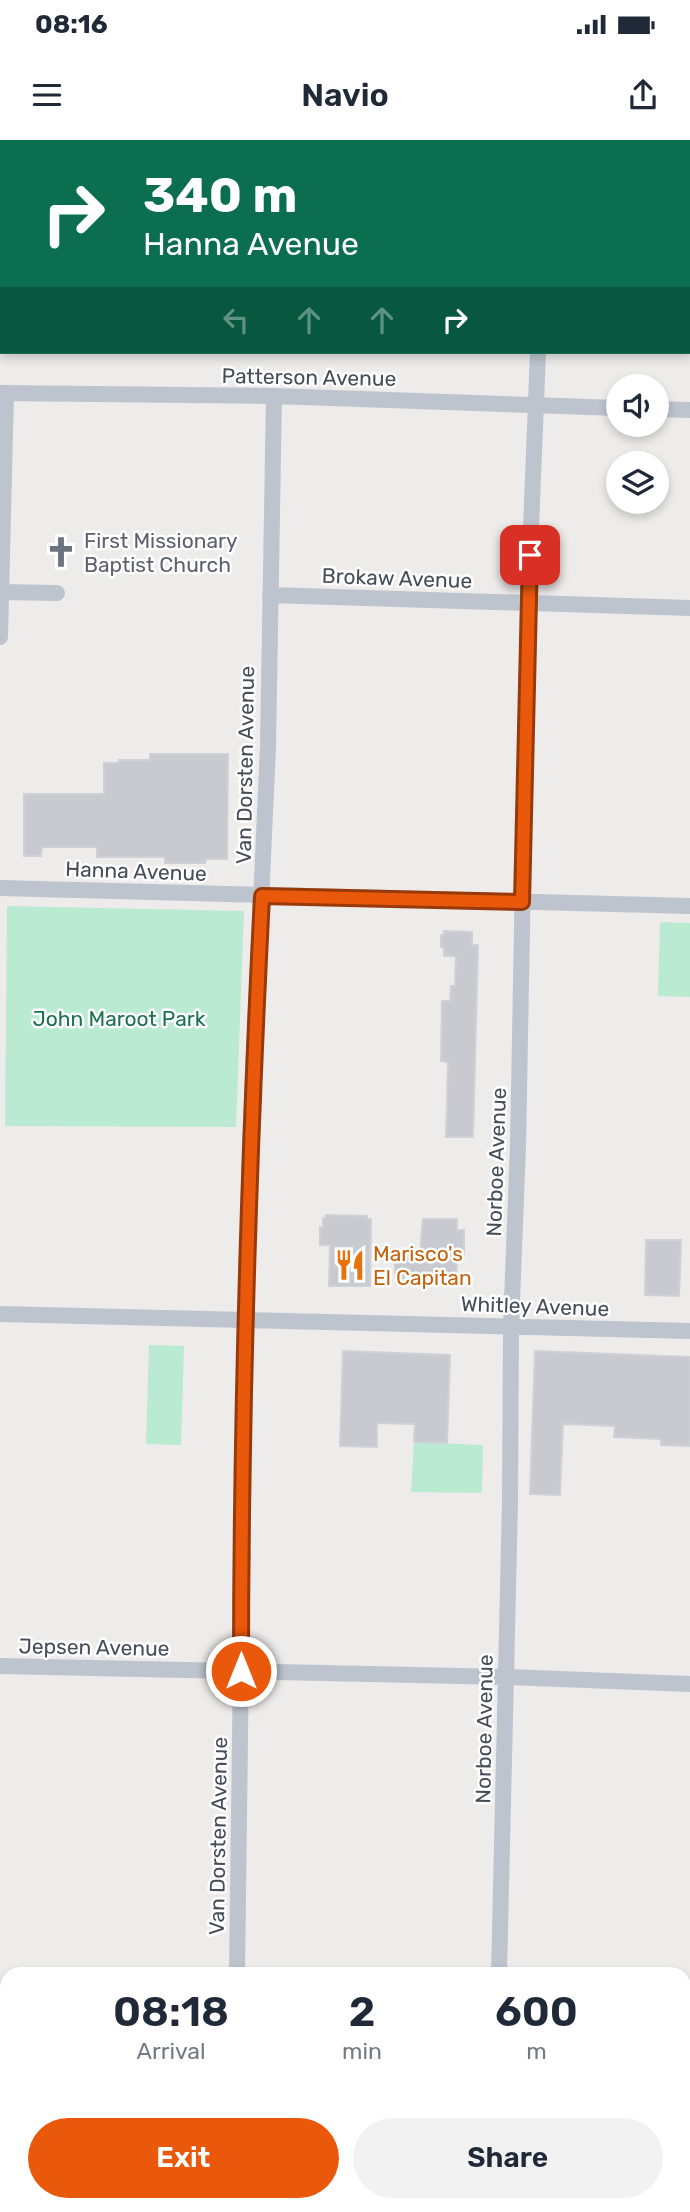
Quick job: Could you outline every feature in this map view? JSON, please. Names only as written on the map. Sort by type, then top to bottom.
[{"type":"street","name":"Norboe Avenue","points":[[499,1967],[528,603],[538,354]]},
{"type":"street","name":"Patterson Avenue","points":[[3,393],[274,396],[606,408]]},
{"type":"street","points":[[0,637],[3,393]]},
{"type":"street","name":"Van Dorsten Avenue","points":[[237,1967],[241,1495],[250,1140],[262,896],[274,396]]},
{"type":"street","points":[[669,409],[690,410]]},
{"type":"street","points":[[1,592],[57,593]]},
{"type":"street","name":"Brokaw Avenue","points":[[270,595],[690,608]]},
{"type":"street","name":"Hanna Avenue","points":[[0,888],[690,906]]},
{"type":"street","name":"Whitley Avenue","points":[[0,1314],[690,1331]]},
{"type":"street","name":"Jepsen Avenue","points":[[0,1667],[506,1677],[690,1684]]},
{"type":"green space","name":"John Maroot Park","points":[[7,906],[244,911],[236,1127],[5,1126]]},
{"type":"green space","points":[[660,922],[690,923],[690,997],[658,996]]},
{"type":"green space","points":[[149,1345],[184,1346],[181,1445],[146,1444]]},
{"type":"green space","points":[[414,1442],[483,1445],[482,1493],[411,1492]]},
{"type":"building","points":[[150,754],[228,754],[227,859],[206,859],[205,863],[165,863],[165,857],[97,857],[97,847],[42,847],[41,856],[24,856],[24,794],[104,794],[104,763],[150,760]]},
{"type":"building","points":[[444,931],[472,932],[472,945],[478,945],[473,1137],[446,1137],[448,1062],[441,1061],[442,1001],[450,1001],[451,986],[455,986],[456,956],[444,956],[441,935],[444,935]]},
{"type":"building","name":"Marisco's El Capitan","points":[[326,1215],[367,1216],[367,1219],[371,1219],[370,1286],[329,1286],[330,1245],[320,1245],[320,1227],[323,1227],[323,1218],[326,1218]]},
{"type":"building","points":[[423,1219],[457,1219],[457,1230],[464,1230],[464,1254],[457,1258],[456,1284],[431,1284],[431,1279],[395,1278],[395,1253],[420,1253]]},
{"type":"building","points":[[646,1240],[681,1240],[679,1296],[645,1295]]},
{"type":"building","points":[[343,1351],[450,1355],[447,1443],[414,1442],[415,1424],[377,1423],[377,1447],[340,1446]]},
{"type":"building","points":[[535,1351],[690,1357],[690,1446],[661,1445],[661,1439],[614,1437],[615,1426],[563,1424],[560,1495],[530,1494]]},
{"type":"place","name":"First Missionary Baptist Church","points":[[61,552]]},
{"type":"place","name":"Marisco's El Capitan","points":[[350,1265]]},
{"type":"route","points":[[241,1671],[241,1495],[250,1140],[262,896],[522,902],[530,555]]}]
